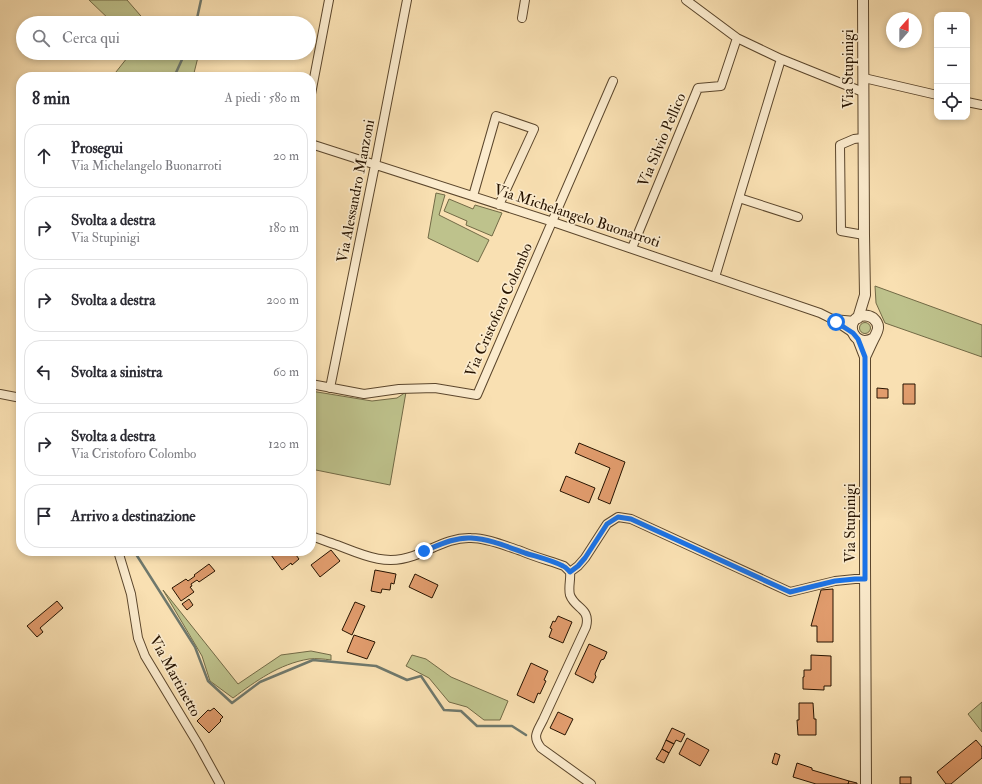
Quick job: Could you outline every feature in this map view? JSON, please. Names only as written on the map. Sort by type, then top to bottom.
[{"type":"street","points":[[315,72],[330,0]]},
{"type":"street","name":"Via Alessandro Manzoni","points":[[330,388],[407,0]]},
{"type":"street","points":[[522,18],[525,0]]},
{"type":"street","points":[[686,0],[737,38],[781,59],[864,92]]},
{"type":"street","name":"Via Stupinigi","points":[[863,0],[865,295],[874,319]]},
{"type":"street","name":"Via Silvio Pellico","points":[[632,248],[698,88],[721,86],[737,38]]},
{"type":"street","points":[[715,277],[781,59]]},
{"type":"street","points":[[864,78],[934,94]]},
{"type":"street","name":"Via Cristoforo Colombo","points":[[316,385],[364,394],[399,389],[435,388],[477,395],[613,81]]},
{"type":"street","points":[[970,103],[982,105]]},
{"type":"street","points":[[473,196],[496,116],[534,129],[500,205]]},
{"type":"street","points":[[863,138],[854,139],[840,145],[841,231],[864,235]]},
{"type":"street","name":"Via Michelangelo Buonarroti","points":[[316,146],[632,248],[820,313],[832,319],[855,336]]},
{"type":"street","points":[[739,198],[798,217]]},
{"type":"street","name":"Via Stupinigi","points":[[856,319],[865,295]]},
{"type":"street","points":[[870,316],[874,319],[878,326],[874,338],[866,341],[855,336],[852,328],[856,319],[870,316]]},
{"type":"street","name":"Via Michelangelo Buonarroti","points":[[832,319],[856,319]]},
{"type":"street","name":"Via Stupinigi","points":[[855,336],[865,357]]},
{"type":"street","name":"Via Stupinigi","points":[[866,784],[865,357],[874,338]]},
{"type":"street","points":[[0,394],[16,397]]},
{"type":"street","points":[[570,572],[585,558],[607,524],[618,517],[631,519],[790,592],[835,581],[865,579]]},
{"type":"street","points":[[316,538],[371,558],[383,560],[392,560],[412,556],[444,542],[476,538],[502,545],[564,566],[570,572],[569,592],[571,597],[586,613],[588,622],[536,732],[536,738],[541,748],[590,784]]},
{"type":"street","name":"Via Martinetto","points":[[120,556],[131,594],[138,638],[145,656],[220,784]]},
{"type":"green space","points":[[89,0],[127,0],[141,16],[106,16]]},
{"type":"green space","points":[[125,60],[197,60],[194,72],[116,72]]},
{"type":"green space","points":[[436,193],[445,195],[439,215],[489,240],[478,262],[428,238]]},
{"type":"green space","points":[[449,199],[473,209],[475,205],[502,213],[492,236],[466,225],[467,221],[444,211]]},
{"type":"green space","points":[[875,286],[982,325],[982,357],[885,323],[876,303]]},
{"type":"green space","points":[[863,323],[867,323],[869,324],[869,332],[863,333],[860,330],[860,326]]},
{"type":"green space","points":[[316,392],[372,401],[397,398],[406,392],[390,485],[316,470]]},
{"type":"green space","points":[[163,590],[238,684],[281,655],[311,651],[331,655],[331,660],[309,659],[298,661],[268,674],[233,698],[210,681],[202,656]]},
{"type":"green space","points":[[412,655],[426,659],[451,677],[508,701],[500,720],[484,720],[467,707],[449,702],[429,678],[406,666]]},
{"type":"green space","points":[[982,702],[982,732],[968,714]]},
{"type":"building","points":[[903,384],[915,384],[915,404],[903,404]]},
{"type":"building","points":[[877,388],[888,389],[888,398],[877,398]]},
{"type":"building","points":[[579,443],[625,462],[610,504],[598,499],[610,468],[575,453]]},
{"type":"building","points":[[566,476],[595,488],[589,503],[560,491]]},
{"type":"building","points":[[331,550],[340,561],[320,577],[311,565]]},
{"type":"building","points":[[272,556],[297,556],[299,559],[292,565],[291,563],[282,570]]},
{"type":"building","points":[[209,564],[215,571],[199,582],[197,580],[191,584],[192,586],[190,587],[194,592],[181,601],[172,588],[186,579],[188,581]]},
{"type":"building","points":[[375,570],[396,574],[394,584],[391,583],[390,590],[382,589],[381,593],[371,591]]},
{"type":"building","points":[[415,574],[438,585],[432,598],[409,587]]},
{"type":"building","points":[[833,589],[833,642],[817,642],[817,626],[811,626],[821,590]]},
{"type":"building","points":[[189,599],[193,605],[187,610],[182,604]]},
{"type":"building","points":[[57,601],[63,608],[40,628],[43,632],[37,637],[27,626]]},
{"type":"building","points":[[355,602],[365,606],[352,635],[342,630]]},
{"type":"building","points":[[558,616],[572,622],[563,643],[549,637],[552,629],[550,628],[553,621],[555,622]]},
{"type":"building","points":[[354,635],[375,642],[367,659],[347,652]]},
{"type":"building","points":[[589,644],[607,652],[604,659],[601,660],[593,683],[575,674]]},
{"type":"building","points":[[811,655],[831,656],[831,686],[824,686],[824,690],[803,689],[804,670],[811,670]]},
{"type":"building","points":[[531,663],[548,671],[544,680],[546,681],[540,694],[538,693],[534,703],[517,695]]},
{"type":"building","points":[[799,703],[813,703],[814,719],[816,719],[816,735],[798,735],[797,720],[799,720]]},
{"type":"building","points":[[214,708],[223,717],[209,733],[197,721],[208,710],[210,711]]},
{"type":"building","points":[[558,712],[573,719],[565,735],[550,728]]},
{"type":"building","points":[[672,728],[685,734],[681,742],[676,740],[674,744],[666,740]]},
{"type":"building","points":[[687,738],[709,750],[700,766],[679,754]]},
{"type":"building","points":[[666,740],[674,744],[669,753],[662,749]]},
{"type":"building","points":[[976,740],[982,747],[982,758],[951,784],[946,784],[937,772]]},
{"type":"building","points":[[662,749],[669,753],[664,763],[656,759]]},
{"type":"building","points":[[775,753],[780,755],[777,765],[772,763]]},
{"type":"building","points":[[797,763],[812,768],[812,770],[849,781],[848,784],[816,784],[793,777]]},
{"type":"building","points":[[900,777],[911,777],[911,784],[900,784]]},
{"type":"building","points":[[849,781],[857,783],[857,784],[848,784]]},
{"type":"waterway","points":[[198,16],[201,0]]},
{"type":"waterway","points":[[176,72],[182,60]]},
{"type":"waterway","points":[[137,556],[195,647],[208,681],[232,703],[260,682],[313,660],[376,666],[407,680],[421,676],[444,710],[461,711],[477,726],[512,726],[526,735]]},
{"type":"route","points":[[424,551],[444,542],[460,538],[482,539],[564,566],[570,572],[585,558],[607,524],[618,517],[631,519],[790,592],[835,581],[865,579],[865,357],[858,339],[853,333],[836,322]]}]
